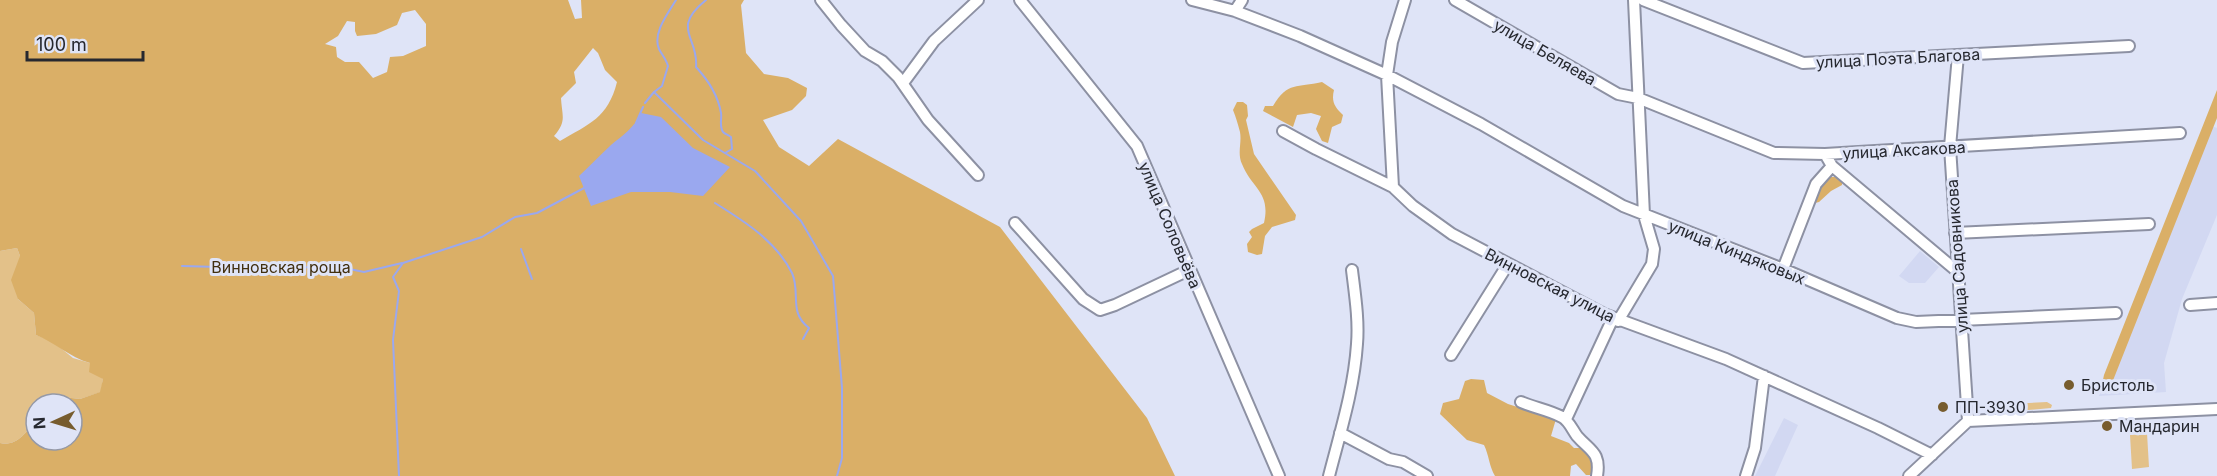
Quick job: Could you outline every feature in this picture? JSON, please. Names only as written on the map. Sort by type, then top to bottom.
[{"type":"street","points":[[821,0],[865,51],[882,61],[903,83],[928,120],[978,175]]},
{"type":"street","points":[[903,83],[934,41],[978,0]]},
{"type":"street","name":"улица Соловьёва","points":[[1020,0],[1132,138],[1279,476]]},
{"type":"street","name":"улица Киндяковых","points":[[1192,0],[1235,11],[1300,36],[1387,75],[1481,124],[1623,206],[1783,269],[1897,318],[1916,322],[2116,313]]},
{"type":"street","points":[[1235,11],[1242,0]]},
{"type":"street","points":[[1393,187],[1387,75],[1392,42],[1405,0]]},
{"type":"street","name":"улица Беляева","points":[[1455,0],[1618,94],[1638,98]]},
{"type":"street","points":[[1566,419],[1615,320],[1652,264],[1654,249],[1644,215],[1634,0]]},
{"type":"street","name":"улица Поэта Благова","points":[[1643,0],[1803,63],[2129,46]]},
{"type":"street","name":"улица Садовникова","points":[[1958,55],[1950,147],[1968,421]]},
{"type":"street","name":"улица Аксакова","points":[[1638,98],[1774,153],[1825,154],[2180,133]]},
{"type":"street","name":"Винновская улица","points":[[1283,131],[1393,187],[1413,206],[1452,234],[1615,320],[1670,338],[1764,376],[1932,455]]},
{"type":"street","points":[[1825,154],[1832,166],[1958,272]]},
{"type":"street","points":[[1783,269],[1816,184],[1832,166]]},
{"type":"street","points":[[1015,223],[1083,299],[1100,310],[1189,270]]},
{"type":"street","points":[[1955,233],[2150,224]]},
{"type":"street","points":[[1451,355],[1508,264]]},
{"type":"street","points":[[1329,476],[1357,346],[1358,320],[1352,270]]},
{"type":"street","points":[[2190,305],[2217,303]]},
{"type":"street","points":[[1746,476],[1755,448],[1764,376]]},
{"type":"street","points":[[1521,402],[1546,409],[1566,419],[1578,437],[1592,449],[1597,459],[1597,476]]},
{"type":"street","points":[[1909,476],[1968,421],[2217,410]]},
{"type":"street","points":[[1340,433],[1389,459],[1403,462],[1427,476]]},
{"type":"shaded area","points":[[2209,125],[2217,128],[2217,215],[2182,299],[2164,363],[2166,392],[2099,396]]},
{"type":"shaded area","points":[[17,248],[20,256],[18,299],[34,313],[36,335],[52,341],[73,358],[90,363],[103,379],[101,392],[84,398],[84,392],[24,392],[24,434],[16,441],[6,444],[0,443],[0,251]]},
{"type":"shaded area","points":[[1920,251],[1939,267],[1925,283],[1909,283],[1899,276]]},
{"type":"shaded area","points":[[2047,402],[2052,405],[2051,408],[2016,411],[2009,409],[2009,404]]},
{"type":"shaded area","points":[[1784,418],[1798,425],[1775,476],[1755,476]]},
{"type":"shaded area","points":[[2147,433],[2149,467],[2132,469],[2130,435]]},
{"type":"green space","name":"Винновская роща","points":[[0,0],[568,0],[575,19],[582,18],[581,0],[744,0],[741,5],[746,53],[764,74],[788,78],[807,88],[806,96],[792,110],[763,120],[779,147],[809,166],[838,139],[1000,227],[1147,418],[1175,476],[0,476],[0,443],[11,443],[24,434],[24,452],[84,452],[84,398],[100,392],[103,379],[89,372],[90,363],[36,335],[34,313],[18,299],[11,280],[20,256],[17,248],[0,251]],"holes":[[[415,10],[426,24],[426,46],[403,56],[390,57],[387,72],[373,78],[359,62],[345,62],[337,57],[336,47],[325,44],[338,36],[347,21],[355,22],[357,36],[376,34],[397,25],[402,13]],[[593,48],[598,53],[605,70],[617,82],[613,94],[603,112],[596,119],[560,141],[554,136],[562,122],[561,98],[576,83],[574,72]]]},
{"type":"green space","points":[[1322,82],[1334,90],[1334,104],[1343,115],[1341,123],[1332,127],[1328,143],[1322,141],[1316,129],[1321,116],[1311,113],[1297,115],[1293,127],[1263,111],[1265,106],[1273,106],[1278,98],[1289,89]]},
{"type":"green space","points":[[2217,90],[2217,118],[2110,388],[2105,392],[2101,389],[2104,375]]},
{"type":"green space","points":[[1237,102],[1247,105],[1246,120],[1254,154],[1296,215],[1295,220],[1272,227],[1265,236],[1262,254],[1257,255],[1248,252],[1247,244],[1252,237],[1249,232],[1264,223],[1265,204],[1241,160],[1240,132],[1233,110]]},
{"type":"green space","points":[[1828,177],[1835,177],[1842,181],[1842,185],[1815,203],[1817,187]]},
{"type":"green space","points":[[1484,380],[1487,393],[1508,404],[1556,419],[1551,436],[1569,443],[1574,448],[1588,448],[1594,462],[1594,469],[1590,475],[1586,475],[1576,464],[1571,466],[1570,476],[1495,476],[1484,445],[1467,440],[1440,414],[1443,403],[1459,399],[1465,381]]},
{"type":"water","points":[[641,113],[661,117],[693,148],[730,167],[703,196],[670,192],[631,192],[591,206],[579,176],[628,131]]},
{"type":"waterway","points":[[645,103],[662,86],[668,66],[659,49],[658,36],[662,23],[676,0]]},
{"type":"waterway","points":[[706,0],[695,10],[688,26],[696,57],[696,67],[715,94],[721,113],[722,130],[731,137],[732,149],[725,153]]},
{"type":"waterway","points":[[654,92],[703,140],[755,171],[801,221],[833,276],[842,388],[842,458],[837,476]]},
{"type":"waterway","points":[[636,123],[643,107]]},
{"type":"waterway","points":[[399,476],[393,340],[399,291],[393,277],[403,263],[482,237],[515,217],[537,213],[586,187]]},
{"type":"waterway","points":[[715,203],[758,233],[785,262],[794,280],[799,315],[809,328],[803,339]]},
{"type":"waterway","points":[[521,249],[532,279]]},
{"type":"waterway","points":[[182,266],[297,269],[325,264],[364,272],[402,263]]},
{"type":"place","name":"Бристоль","points":[[2069,385]]},
{"type":"place","name":"ПП-3930","points":[[1943,407]]},
{"type":"place","name":"Мандарин","points":[[2107,426]]}]
